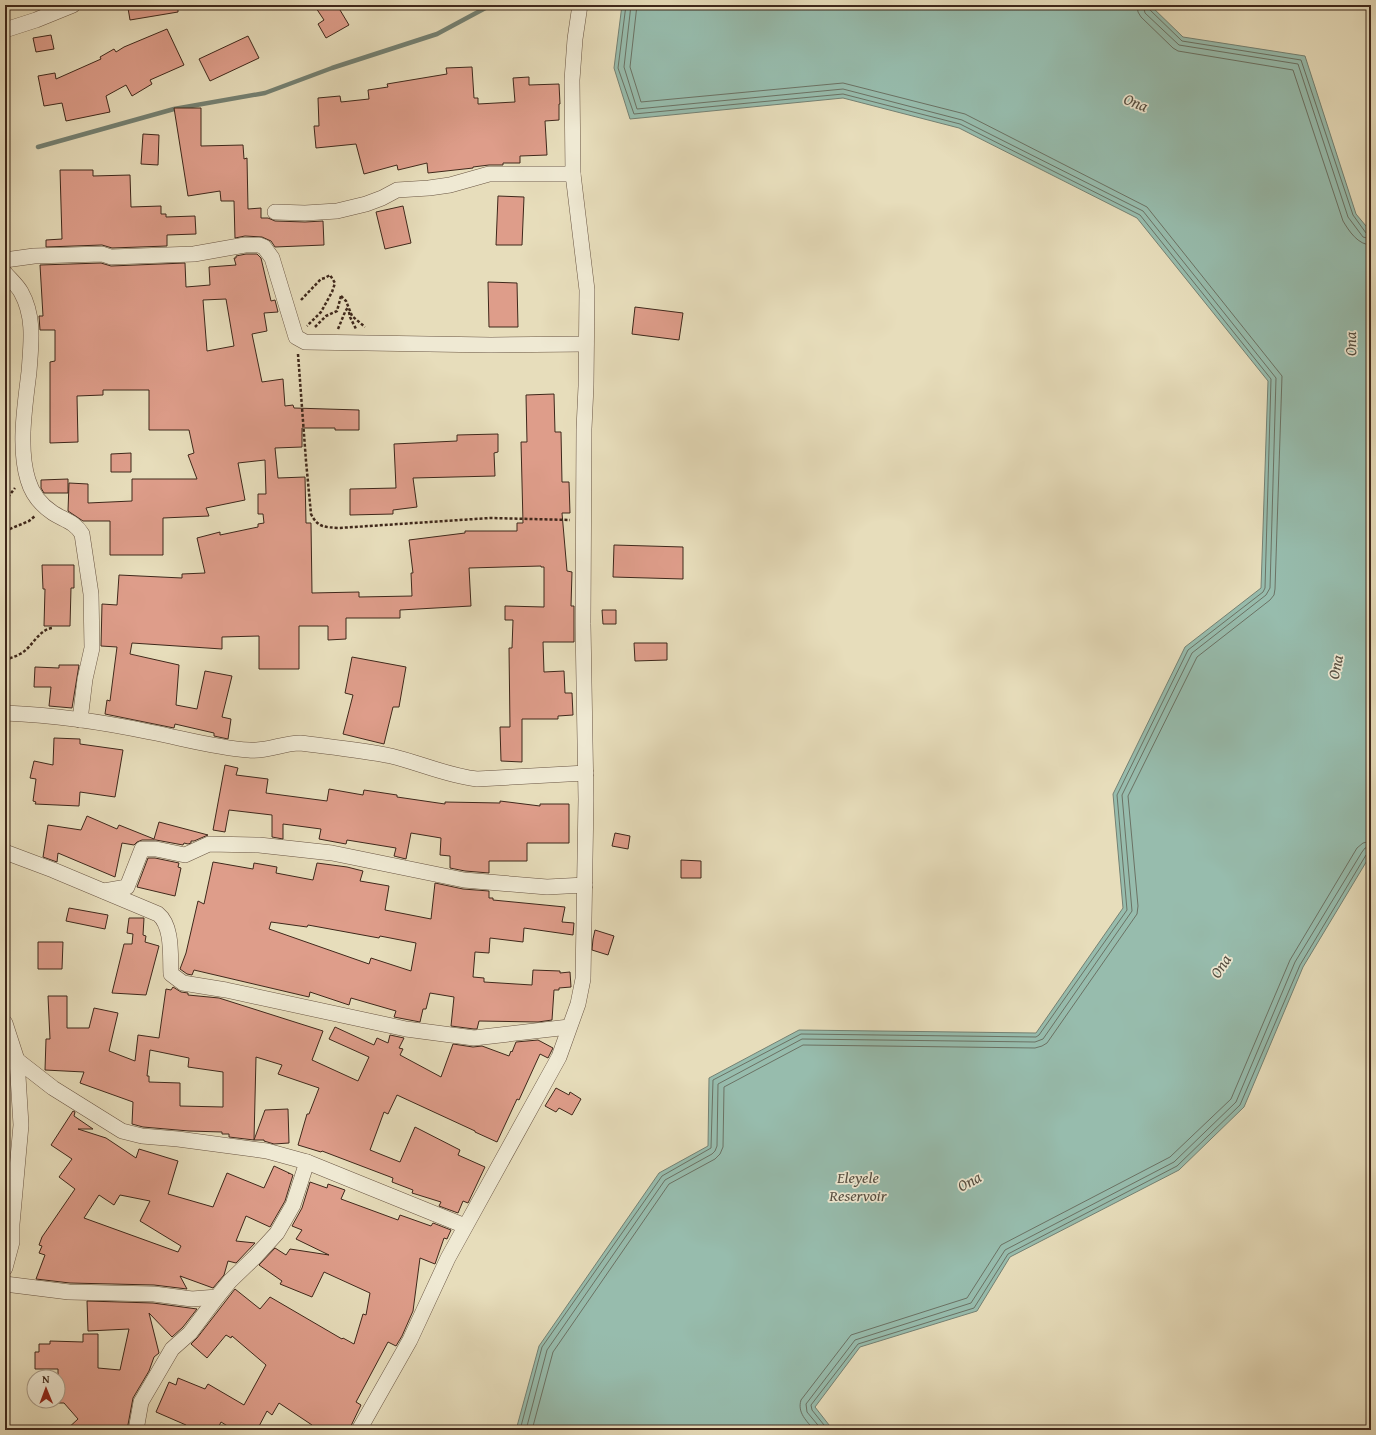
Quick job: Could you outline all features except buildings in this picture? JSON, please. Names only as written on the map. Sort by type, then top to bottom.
[{"type":"street","points":[[5,30],[36,20],[73,5]]},
{"type":"street","points":[[359,1430],[410,1340],[448,1258],[465,1226],[559,1057],[578,1004],[583,979],[586,773],[583,624],[584,429],[587,290],[573,174],[572,80],[575,39],[580,5]]},
{"type":"street","points":[[275,212],[306,213],[338,211],[366,204],[397,190],[450,185],[489,174],[573,174]]},
{"type":"street","points":[[5,260],[34,256],[102,254],[111,257],[194,254],[246,245],[259,245],[264,247],[272,258],[290,317],[301,340],[329,343],[386,344],[586,344]]},
{"type":"street","points":[[5,273],[21,292],[31,319],[32,339],[24,416],[23,447],[28,481],[39,502],[53,513],[78,527],[82,534],[91,594],[92,648],[85,679],[80,720]]},
{"type":"street","points":[[5,713],[80,720],[133,728],[226,747],[257,751],[287,743],[300,742],[390,756],[462,778],[477,779],[586,773]]},
{"type":"street","points":[[104,891],[127,887],[142,849],[156,849],[185,855],[210,844],[259,845],[332,853],[464,880],[547,887],[585,885]]},
{"type":"street","points":[[5,852],[54,870],[158,914],[164,919],[168,930],[171,974],[183,983],[226,990],[383,1025],[474,1038],[570,1027]]},
{"type":"street","points":[[5,1023],[17,1060],[21,1125],[12,1224],[12,1242],[5,1268]]},
{"type":"street","points":[[17,1060],[53,1088],[122,1131],[142,1136],[178,1139],[267,1151],[307,1162],[465,1226]]},
{"type":"street","points":[[136,1430],[140,1402],[172,1350],[190,1334],[230,1281],[255,1258],[277,1234],[294,1205],[307,1162]]},
{"type":"street","points":[[5,1284],[69,1292],[154,1294],[192,1299],[217,1297]]},
{"type":"path","points":[[290,317],[296,305],[307,292],[320,279],[330,275],[335,283],[332,292],[321,312],[301,340],[306,461],[312,514],[315,522],[323,526],[339,528],[490,518],[584,520]]},
{"type":"path","points":[[301,340],[305,339],[326,316],[337,310],[341,296],[346,301],[352,316],[363,326],[378,334],[386,344]]},
{"type":"path","points":[[329,343],[348,307]]},
{"type":"path","points":[[348,307],[350,317],[362,343]]},
{"type":"path","points":[[5,531],[29,521],[37,514],[39,502]]},
{"type":"path","points":[[5,660],[21,654],[48,628],[52,628]]},
{"type":"water","name":"Eleyele Reservoir","points":[[622,5],[1150,5],[1183,37],[1305,56],[1356,214],[1371,232],[1371,854],[1303,967],[1244,1107],[1179,1170],[1010,1257],[977,1311],[860,1347],[815,1407],[833,1430],[516,1430],[539,1346],[659,1173],[708,1146],[709,1078],[799,1030],[1036,1033],[1123,908],[1113,794],[1185,647],[1261,588],[1268,381],[1137,218],[959,128],[843,98],[630,119],[614,68]]},
{"type":"waterway","points":[[38,147],[174,109],[265,93],[332,68],[437,34],[491,5]]},
{"type":"water label","name":"Ona","points":[[1136,102]]},
{"type":"water label","name":"Ona","points":[[1350,344]]},
{"type":"water label","name":"Ona","points":[[1335,667]]},
{"type":"water label","name":"Ona","points":[[1220,966]]},
{"type":"water label","name":"Ona","points":[[969,1181]]}]
